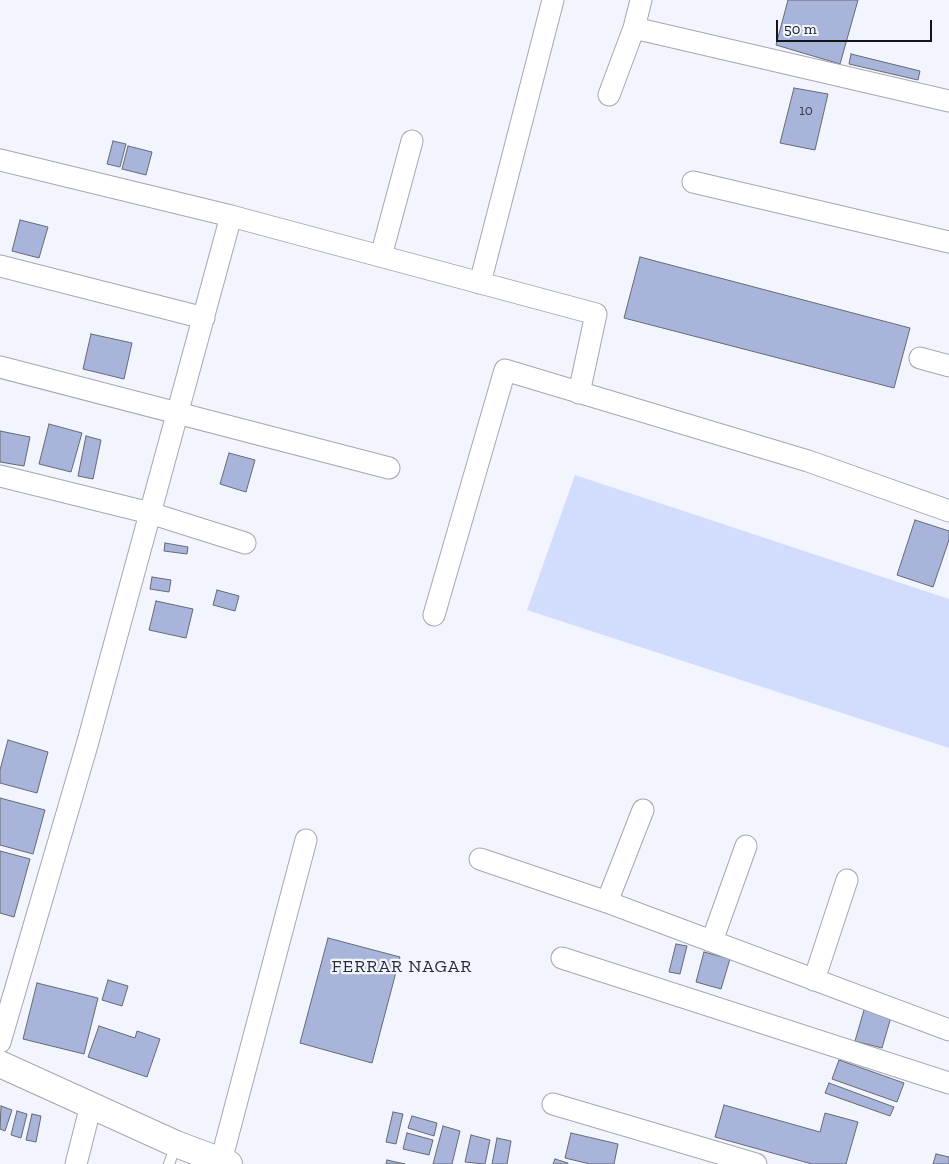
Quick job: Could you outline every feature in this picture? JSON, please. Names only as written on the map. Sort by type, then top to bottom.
[{"type":"street","points":[[480,283],[553,0]]},
{"type":"street","points":[[609,95],[634,28],[641,0]]},
{"type":"street","points":[[634,28],[949,102]]},
{"type":"street","points":[[381,256],[412,141]]},
{"type":"street","points":[[0,160],[231,216],[596,314],[579,393]]},
{"type":"street","points":[[693,182],[949,242]]},
{"type":"street","points":[[0,1042],[87,745],[231,216]]},
{"type":"street","points":[[0,266],[204,318]]},
{"type":"street","points":[[920,358],[949,366]]},
{"type":"street","points":[[0,367],[389,468]]},
{"type":"street","points":[[434,615],[505,370],[808,461],[949,511]]},
{"type":"street","points":[[0,476],[150,514],[245,543]]},
{"type":"street","points":[[607,902],[643,810]]},
{"type":"street","points":[[0,1064],[91,1105],[172,1154],[225,1162],[306,840]]},
{"type":"street","points":[[712,941],[746,846]]},
{"type":"street","points":[[480,859],[607,902],[949,1030]]},
{"type":"street","points":[[814,980],[847,880]]},
{"type":"street","points":[[562,958],[949,1083]]},
{"type":"street","points":[[553,1104],[756,1164]]},
{"type":"street","points":[[76,1164],[91,1105]]},
{"type":"shaded area","points":[[575,475],[949,599],[949,748],[527,610]]},
{"type":"building","points":[[788,0],[858,0],[840,64],[776,45]]},
{"type":"building","points":[[851,54],[920,71],[918,80],[849,64]]},
{"type":"building","points":[[794,88],[828,94],[815,150],[780,143]]},
{"type":"building","points":[[113,141],[126,144],[120,167],[107,164]]},
{"type":"building","points":[[128,146],[152,152],[146,175],[122,169]]},
{"type":"building","points":[[20,220],[48,227],[39,258],[12,251]]},
{"type":"building","points":[[640,257],[910,328],[894,388],[624,318]]},
{"type":"building","points":[[91,334],[132,343],[124,379],[83,369]]},
{"type":"building","points":[[49,424],[82,433],[71,472],[39,464]]},
{"type":"building","points":[[0,431],[30,437],[24,466],[0,462]]},
{"type":"building","points":[[86,436],[101,440],[93,479],[78,476]]},
{"type":"building","points":[[229,453],[255,460],[246,492],[220,484]]},
{"type":"building","points":[[915,520],[949,531],[949,540],[933,587],[897,575]]},
{"type":"building","points":[[165,543],[188,547],[187,554],[164,551]]},
{"type":"building","points":[[152,577],[171,580],[169,592],[150,589]]},
{"type":"building","points":[[217,590],[239,596],[235,611],[213,605]]},
{"type":"building","points":[[156,601],[193,609],[186,638],[149,630]]},
{"type":"building","points":[[8,740],[48,752],[37,793],[0,783],[0,770]]},
{"type":"building","points":[[0,798],[45,810],[33,854],[0,845]]},
{"type":"building","points":[[0,851],[30,859],[14,917],[0,913]]},
{"type":"building","points":[[328,938],[400,957],[372,1063],[300,1043]]},
{"type":"building","points":[[676,944],[687,946],[680,974],[669,972]]},
{"type":"building","points":[[704,952],[730,959],[721,989],[696,982]]},
{"type":"building","points":[[108,980],[128,986],[122,1006],[102,1000]]},
{"type":"building","points":[[37,983],[98,998],[84,1054],[23,1039]]},
{"type":"building","points":[[864,1010],[891,1017],[882,1048],[855,1041]]},
{"type":"building","points":[[99,1026],[135,1038],[137,1031],[160,1039],[147,1077],[88,1057]]},
{"type":"building","points":[[839,1060],[904,1083],[897,1102],[832,1079]]},
{"type":"building","points":[[829,1083],[894,1107],[890,1116],[825,1093]]},
{"type":"building","points":[[724,1105],[820,1132],[825,1113],[858,1122],[846,1164],[812,1164],[715,1137]]},
{"type":"building","points":[[1,1106],[12,1110],[5,1131],[0,1129]]},
{"type":"building","points":[[17,1111],[27,1114],[21,1138],[11,1135]]},
{"type":"building","points":[[393,1112],[403,1114],[396,1144],[386,1142]]},
{"type":"building","points":[[32,1114],[41,1116],[36,1142],[26,1140]]},
{"type":"building","points":[[412,1116],[437,1123],[434,1136],[408,1128]]},
{"type":"building","points":[[443,1126],[460,1131],[452,1164],[433,1164]]},
{"type":"building","points":[[407,1133],[433,1140],[429,1155],[403,1149]]},
{"type":"building","points":[[571,1133],[618,1144],[614,1164],[590,1164],[565,1158]]},
{"type":"building","points":[[471,1135],[490,1140],[485,1164],[465,1162]]},
{"type":"building","points":[[497,1138],[511,1141],[507,1164],[492,1164]]},
{"type":"building","points":[[936,1154],[949,1157],[949,1164],[933,1164]]},
{"type":"building","points":[[555,1159],[568,1163],[568,1164],[553,1164]]},
{"type":"building","points":[[387,1160],[405,1164],[386,1164]]},
{"type":"district","name":"FERRAR NAGAR","points":[[402,967]]}]
